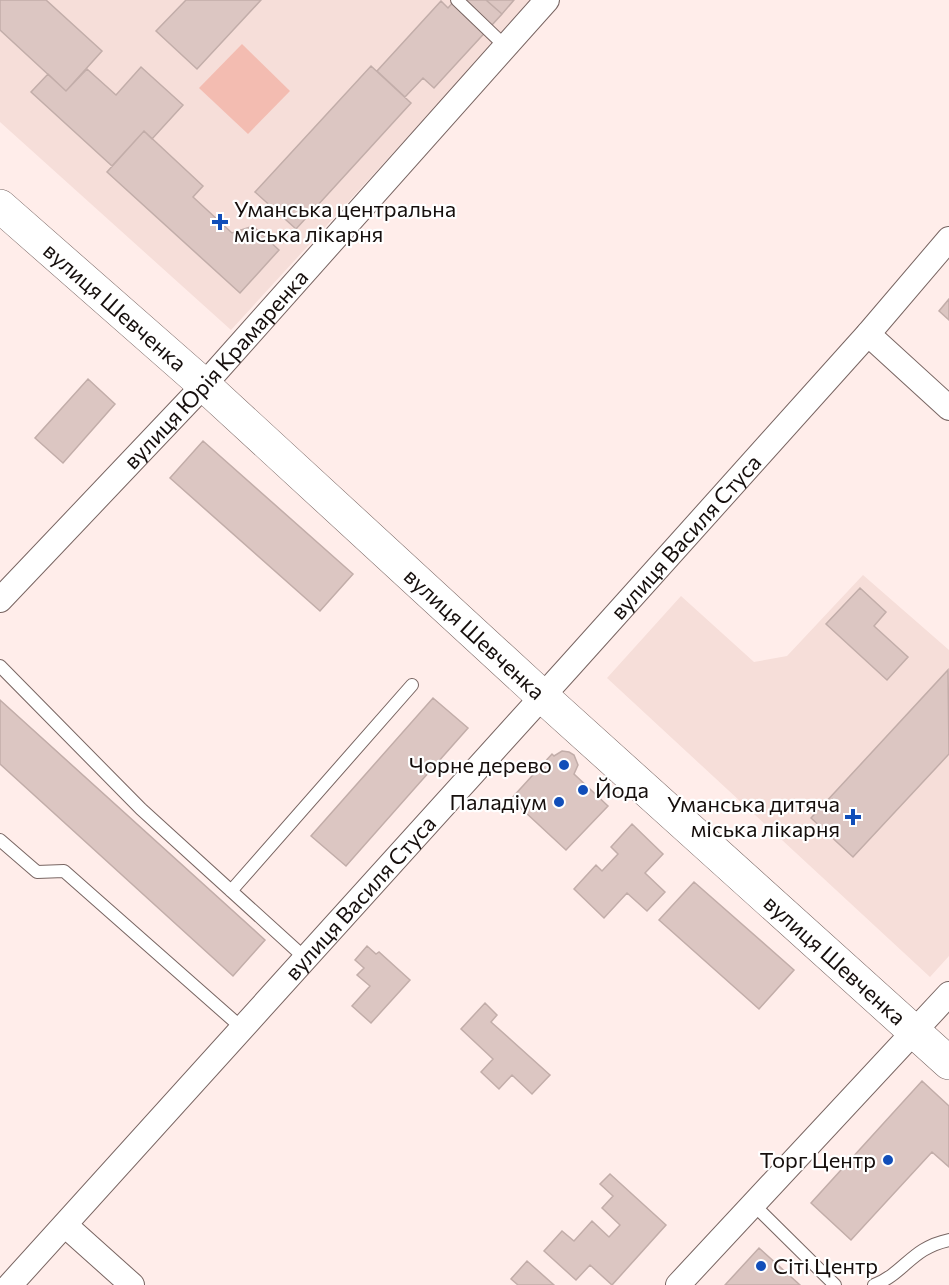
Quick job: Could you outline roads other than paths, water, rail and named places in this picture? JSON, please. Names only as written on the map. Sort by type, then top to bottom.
[{"type":"street","name":"вулиця Юрія Крамаренка","points":[[0,600],[204,385],[547,0]]},
{"type":"street","name":"вулиця Шевченка","points":[[0,206],[204,385],[542,696],[949,1063]]},
{"type":"street","name":"вулиця Василя Стуса","points":[[10,1285],[868,334],[949,239]]},
{"type":"street","points":[[868,334],[949,408]]},
{"type":"street","points":[[678,1285],[949,994]]},
{"type":"street","points":[[65,1225],[132,1285]]},
{"type":"lane","points":[[458,0],[506,47]]},
{"type":"lane","points":[[0,666],[141,809],[305,958]]},
{"type":"lane","points":[[231,891],[412,685]]},
{"type":"lane","points":[[0,840],[37,872],[64,871],[243,1028]]},
{"type":"lane","points":[[753,1204],[836,1285]]},
{"type":"lane","points":[[874,1285],[891,1276],[921,1250],[949,1240]]},
{"type":"place","name":"Уманська центральна міська лікарня","points":[[220,222]]},
{"type":"place","name":"Чорне дерево","points":[[564,765]]},
{"type":"place","name":"Йода","points":[[583,790]]},
{"type":"place","name":"Паладіум","points":[[559,802]]},
{"type":"place","name":"Уманська дитяча міська лікарня","points":[[853,817]]},
{"type":"place","name":"Торг Центр","points":[[888,1160]]},
{"type":"place","name":"Сіті Центр","points":[[761,1266]]}]
